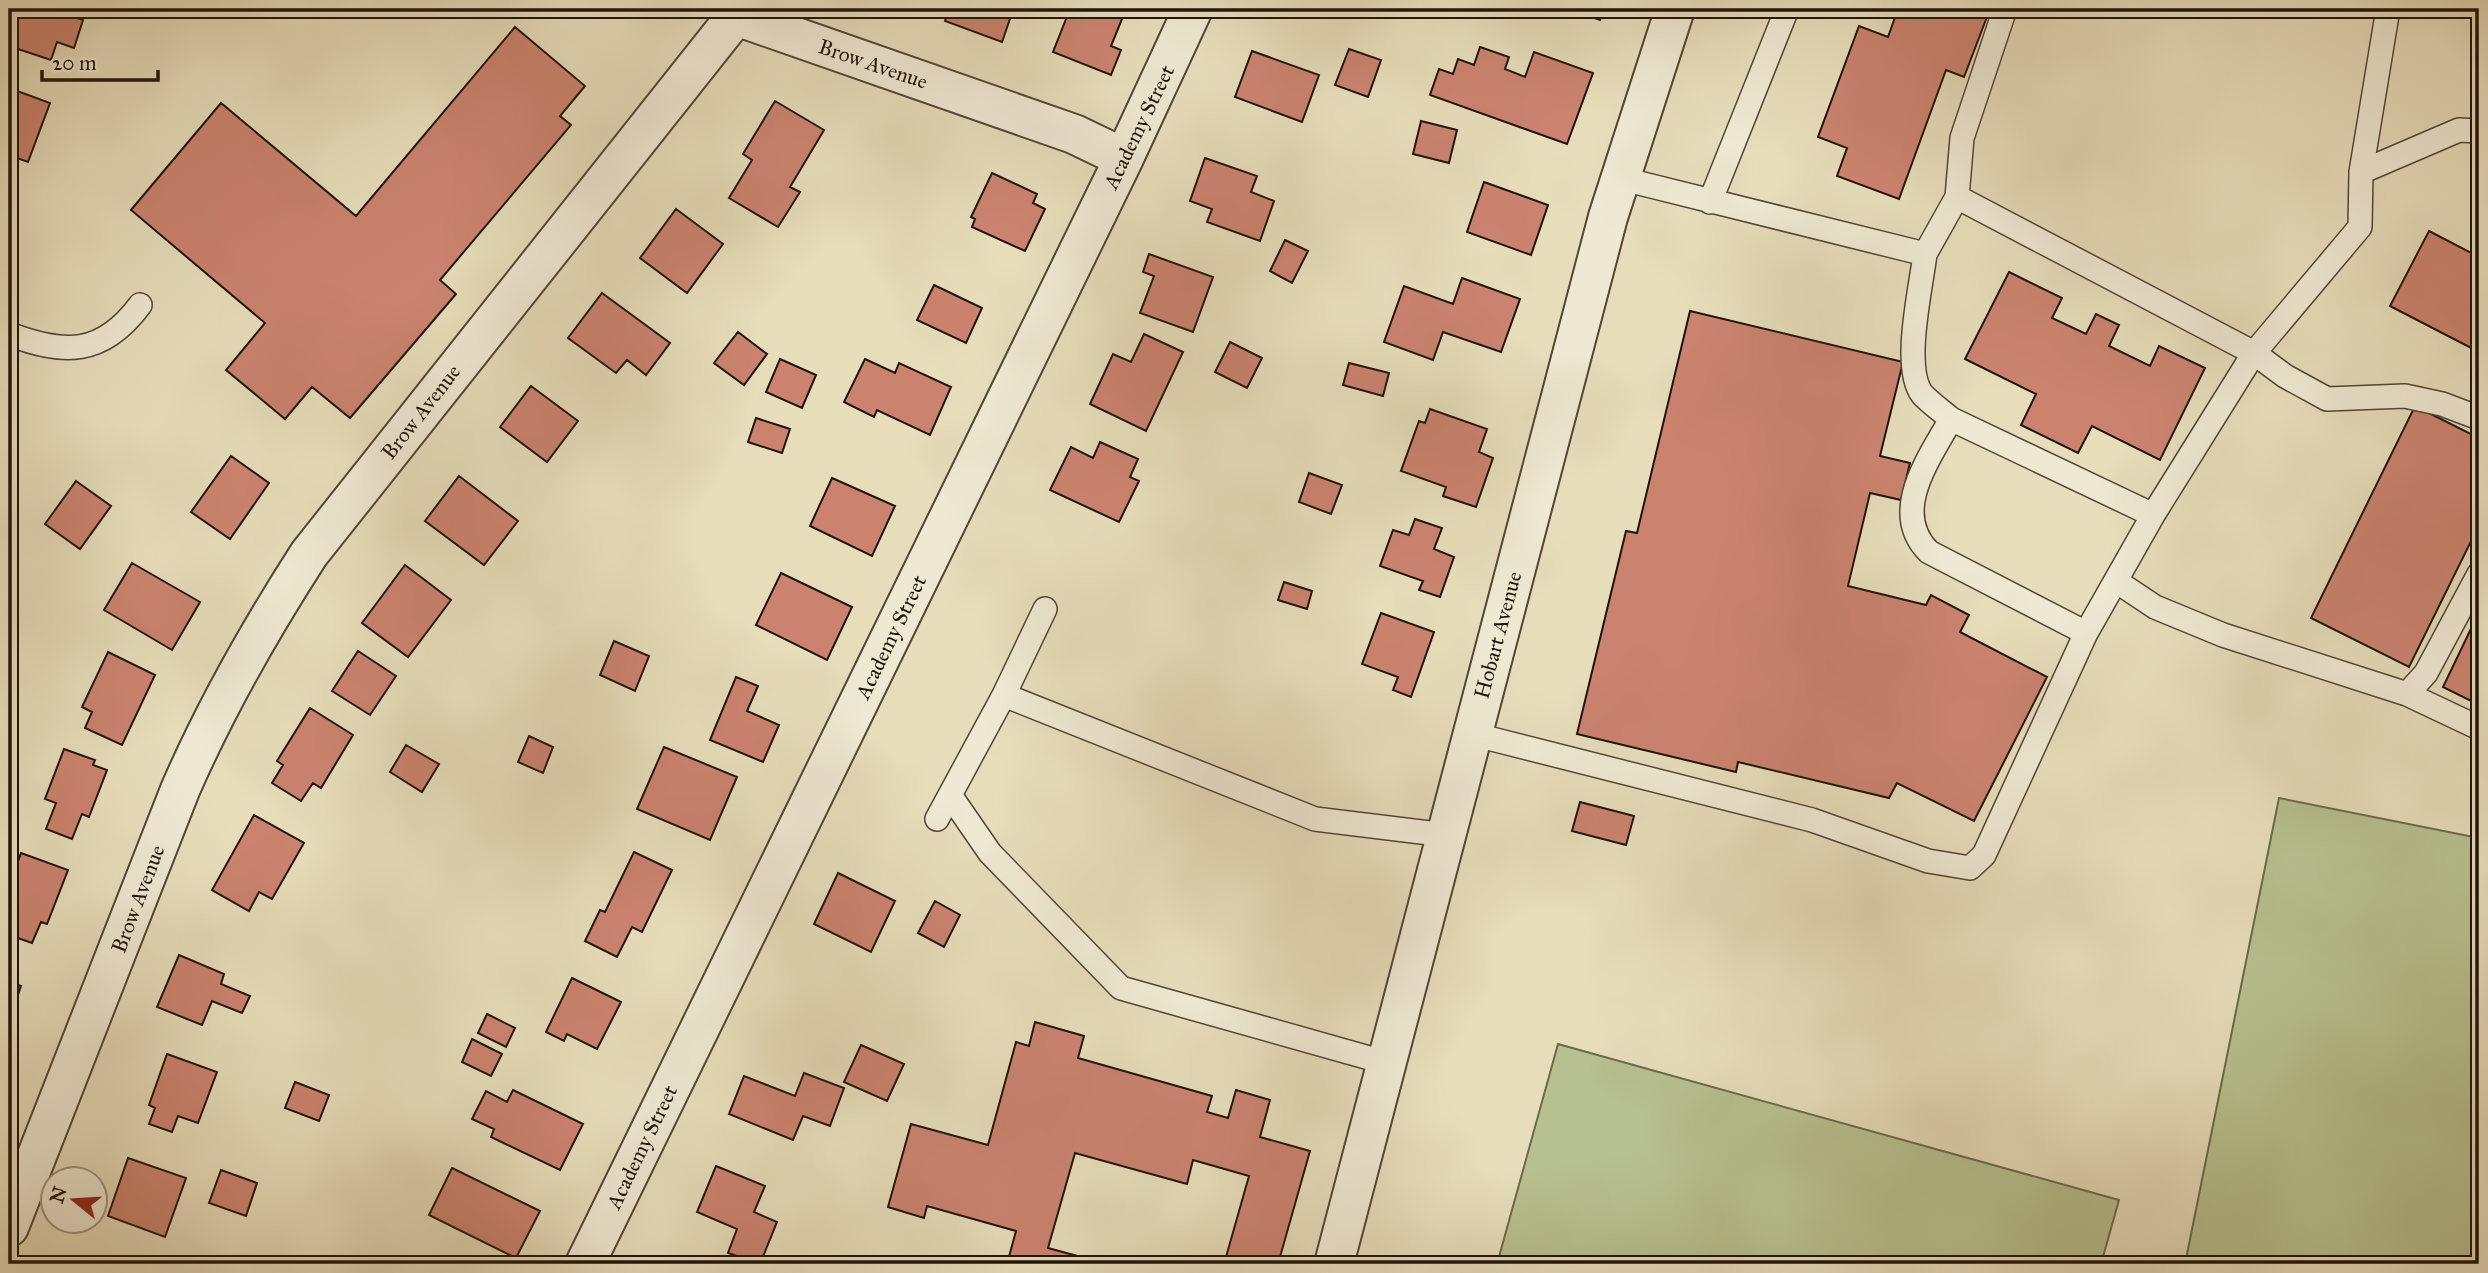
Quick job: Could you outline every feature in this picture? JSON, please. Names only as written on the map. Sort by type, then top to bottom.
[{"type":"street","name":"Academy Street","points":[[585,1264],[1124,159],[1193,9]]},
{"type":"street","name":"Hobart Avenue","points":[[1334,1264],[1619,178],[1675,9]]},
{"type":"street","name":"Brow Avenue","points":[[9,1227],[185,779],[211,721],[270,615],[309,554],[731,12],[1074,134],[1124,159]]},
{"type":"lane","points":[[1710,202],[1787,9]]},
{"type":"lane","points":[[2005,9],[1962,138],[1957,197],[1925,254],[1913,353],[1914,374],[1922,393],[1951,419],[2153,515]]},
{"type":"lane","points":[[1472,734],[1812,820],[1928,860],[1970,868],[1984,855],[2086,633],[2153,515],[2254,353],[2360,228],[2361,172],[2388,9]]},
{"type":"lane","points":[[2361,172],[2459,130],[2479,131]]},
{"type":"lane","points":[[1619,178],[1925,254]]},
{"type":"lane","points":[[1957,197],[2254,353],[2285,376],[2327,399],[2404,396],[2442,404],[2479,418]]},
{"type":"lane","points":[[9,334],[46,346],[83,347],[100,342],[114,333],[140,305]]},
{"type":"lane","points":[[1951,419],[1916,484],[1912,511],[1913,528],[1919,542],[1929,552],[2086,633]]},
{"type":"lane","points":[[2407,694],[2426,673],[2479,574]]},
{"type":"lane","points":[[2116,581],[2155,607],[2223,635],[2407,694],[2479,728]]},
{"type":"lane","points":[[937,819],[1004,695],[1045,609]]},
{"type":"lane","points":[[1004,695],[1315,819],[1446,835]]},
{"type":"lane","points":[[950,795],[990,853],[1121,988],[1387,1063]]},
{"type":"green space","points":[[2279,798],[2479,838],[2479,1264],[2185,1264]]},
{"type":"green space","points":[[1558,1044],[2119,1200],[2101,1264],[1497,1264]]},
{"type":"building","points":[[22,9],[69,9],[67,14],[83,20],[74,48],[57,42],[51,60],[9,46]]},
{"type":"building","points":[[949,9],[1002,9],[1001,12],[1011,16],[1002,42],[945,21]]},
{"type":"building","points":[[1070,9],[1112,9],[1124,14],[1111,46],[1121,50],[1111,75],[1053,52]]},
{"type":"building","points":[[1569,9],[1604,9],[1600,20]]},
{"type":"building","points":[[1898,9],[1990,9],[1964,77],[1946,70],[1899,199],[1837,176],[1847,148],[1818,137],[1859,26],[1888,37]]},
{"type":"building","points":[[515,27],[585,86],[560,116],[571,125],[440,280],[456,294],[350,418],[312,387],[285,419],[226,370],[265,323],[131,210],[221,103],[356,216]]},
{"type":"building","points":[[1480,47],[1509,57],[1505,69],[1525,77],[1534,52],[1593,73],[1567,144],[1430,95],[1439,69],[1453,74],[1458,59],[1474,65]]},
{"type":"building","points":[[1349,49],[1381,60],[1368,97],[1335,85]]},
{"type":"building","points":[[1252,51],[1319,75],[1302,122],[1235,97]]},
{"type":"building","points":[[9,88],[50,103],[28,162],[9,155]]},
{"type":"building","points":[[775,101],[824,130],[790,187],[800,192],[778,227],[729,198],[752,160],[743,154]]},
{"type":"building","points":[[1421,121],[1457,130],[1449,163],[1413,154]]},
{"type":"building","points":[[1205,158],[1257,176],[1251,192],[1274,201],[1260,241],[1207,222],[1212,209],[1190,201]]},
{"type":"building","points":[[992,173],[1037,194],[1033,203],[1045,209],[1025,251],[972,227],[975,219],[971,217]]},
{"type":"building","points":[[1484,182],[1548,205],[1531,255],[1467,232]]},
{"type":"building","points":[[676,209],[723,244],[687,293],[640,258]]},
{"type":"building","points":[[2429,231],[2479,257],[2479,352],[2390,306]]},
{"type":"building","points":[[1285,240],[1308,251],[1292,283],[1270,271]]},
{"type":"building","points":[[1149,254],[1213,277],[1193,332],[1140,313],[1154,276],[1143,272]]},
{"type":"building","points":[[2009,272],[2062,298],[2052,318],[2086,334],[2096,314],[2119,325],[2109,346],[2150,366],[2159,346],[2205,368],[2160,460],[2092,426],[2078,453],[2021,425],[2036,394],[1965,359]]},
{"type":"building","points":[[1462,278],[1520,299],[1501,352],[1443,332],[1433,360],[1384,342],[1404,286],[1453,304]]},
{"type":"building","points":[[934,285],[982,308],[966,343],[917,320]]},
{"type":"building","points":[[602,293],[670,343],[646,375],[627,360],[616,373],[568,338]]},
{"type":"building","points":[[1690,311],[1903,362],[1880,456],[1910,463],[1901,500],[1870,493],[1848,586],[1926,605],[1931,595],[1969,615],[1960,632],[2047,677],[1974,821],[1897,783],[1889,798],[1738,762],[1736,772],[1577,734],[1626,531],[1637,533]]},
{"type":"building","points":[[738,332],[767,354],[744,385],[714,363]]},
{"type":"building","points":[[1144,334],[1183,352],[1146,431],[1090,404],[1113,354],[1131,362]]},
{"type":"building","points":[[1230,342],[1262,358],[1247,388],[1215,372]]},
{"type":"building","points":[[780,359],[816,375],[802,408],[766,392]]},
{"type":"building","points":[[865,359],[895,373],[899,363],[951,387],[930,435],[877,410],[874,417],[844,402]]},
{"type":"building","points":[[1349,363],[1389,373],[1383,396],[1343,385]]},
{"type":"building","points":[[531,386],[578,421],[547,462],[500,427]]},
{"type":"building","points":[[2415,406],[2479,438],[2479,525],[2409,667],[2311,618]]},
{"type":"building","points":[[1430,409],[1487,429],[1479,452],[1493,458],[1476,507],[1443,496],[1446,487],[1401,471],[1419,421],[1425,423]]},
{"type":"building","points":[[756,418],[790,429],[782,453],[748,442]]},
{"type":"building","points":[[1100,442],[1138,459],[1130,477],[1139,481],[1119,522],[1050,490],[1071,447],[1093,458]]},
{"type":"building","points":[[231,456],[269,483],[230,539],[191,512]]},
{"type":"building","points":[[1309,473],[1342,485],[1331,514],[1299,502]]},
{"type":"building","points":[[459,476],[518,521],[484,565],[425,521]]},
{"type":"building","points":[[832,478],[895,506],[872,556],[810,526]]},
{"type":"building","points":[[76,481],[111,506],[80,549],[45,524]]},
{"type":"building","points":[[1415,519],[1442,528],[1434,549],[1454,557],[1440,597],[1419,590],[1423,581],[1380,566],[1393,530],[1409,535]]},
{"type":"building","points":[[132,563],[200,602],[172,650],[104,610]]},
{"type":"building","points":[[405,565],[451,600],[408,657],[362,623]]},
{"type":"building","points":[[781,573],[852,607],[827,660],[756,625]]},
{"type":"building","points":[[1284,582],[1312,591],[1307,609],[1278,600]]},
{"type":"building","points":[[2479,612],[2479,705],[2443,687]]},
{"type":"building","points":[[1381,613],[1434,632],[1411,697],[1393,690],[1398,677],[1362,664]]},
{"type":"building","points":[[614,641],[649,656],[635,691],[600,675]]},
{"type":"building","points":[[358,651],[396,676],[370,715],[332,691]]},
{"type":"building","points":[[108,652],[155,675],[122,745],[85,728],[92,712],[82,707]]},
{"type":"building","points":[[736,677],[758,686],[747,711],[779,725],[763,762],[710,740]]},
{"type":"building","points":[[310,708],[353,735],[321,788],[313,783],[301,801],[272,783],[283,765],[277,761]]},
{"type":"building","points":[[529,736],[553,747],[543,773],[518,762]]},
{"type":"building","points":[[406,745],[439,764],[422,792],[390,772]]},
{"type":"building","points":[[664,747],[737,777],[710,840],[637,809]]},
{"type":"building","points":[[64,749],[95,760],[93,765],[107,770],[89,817],[82,814],[72,839],[46,829],[56,803],[45,799]]},
{"type":"building","points":[[1580,802],[1634,816],[1626,845],[1572,831]]},
{"type":"building","points":[[254,815],[304,843],[272,899],[259,892],[249,911],[212,890]]},
{"type":"building","points":[[634,852],[672,870],[642,932],[632,927],[617,957],[585,941],[600,910],[605,912]]},
{"type":"building","points":[[21,853],[68,870],[47,924],[41,922],[32,943],[9,935],[9,886]]},
{"type":"building","points":[[838,873],[895,901],[871,952],[814,924]]},
{"type":"building","points":[[935,901],[960,915],[944,947],[918,933]]},
{"type":"building","points":[[179,955],[224,974],[221,984],[250,996],[242,1013],[212,1001],[202,1025],[157,1007]]},
{"type":"building","points":[[572,978],[621,1002],[597,1049],[567,1034],[564,1041],[546,1032]]},
{"type":"building","points":[[9,982],[21,986],[9,1022]]},
{"type":"building","points":[[487,1014],[515,1028],[506,1047],[478,1033]]},
{"type":"building","points":[[1035,1022],[1084,1036],[1078,1058],[1212,1096],[1207,1112],[1228,1118],[1236,1090],[1270,1100],[1260,1137],[1310,1151],[1278,1264],[1224,1264],[1249,1176],[1193,1160],[1187,1184],[1075,1153],[1048,1248],[1107,1264],[1007,1264],[1016,1231],[927,1206],[924,1218],[888,1207],[911,1124],[988,1145],[1016,1042],[1029,1046]]},
{"type":"building","points":[[472,1039],[502,1054],[491,1076],[462,1062]]},
{"type":"building","points":[[861,1045],[904,1064],[887,1101],[844,1082]]},
{"type":"building","points":[[167,1054],[217,1072],[198,1123],[178,1116],[172,1132],[149,1124],[155,1108],[149,1105]]},
{"type":"building","points":[[804,1073],[844,1088],[830,1126],[803,1116],[793,1140],[729,1114],[744,1076],[795,1096]]},
{"type":"building","points":[[295,1082],[329,1095],[319,1121],[285,1108]]},
{"type":"building","points":[[513,1090],[583,1124],[560,1170],[491,1137],[494,1129],[472,1119],[486,1091],[507,1102]]},
{"type":"building","points":[[128,1158],[186,1178],[165,1237],[108,1216]]},
{"type":"building","points":[[716,1166],[765,1186],[754,1212],[777,1222],[760,1264],[728,1253],[737,1229],[697,1212]]},
{"type":"building","points":[[452,1168],[540,1211],[516,1258],[429,1215]]},
{"type":"building","points":[[221,1170],[257,1183],[246,1216],[209,1203]]}]
